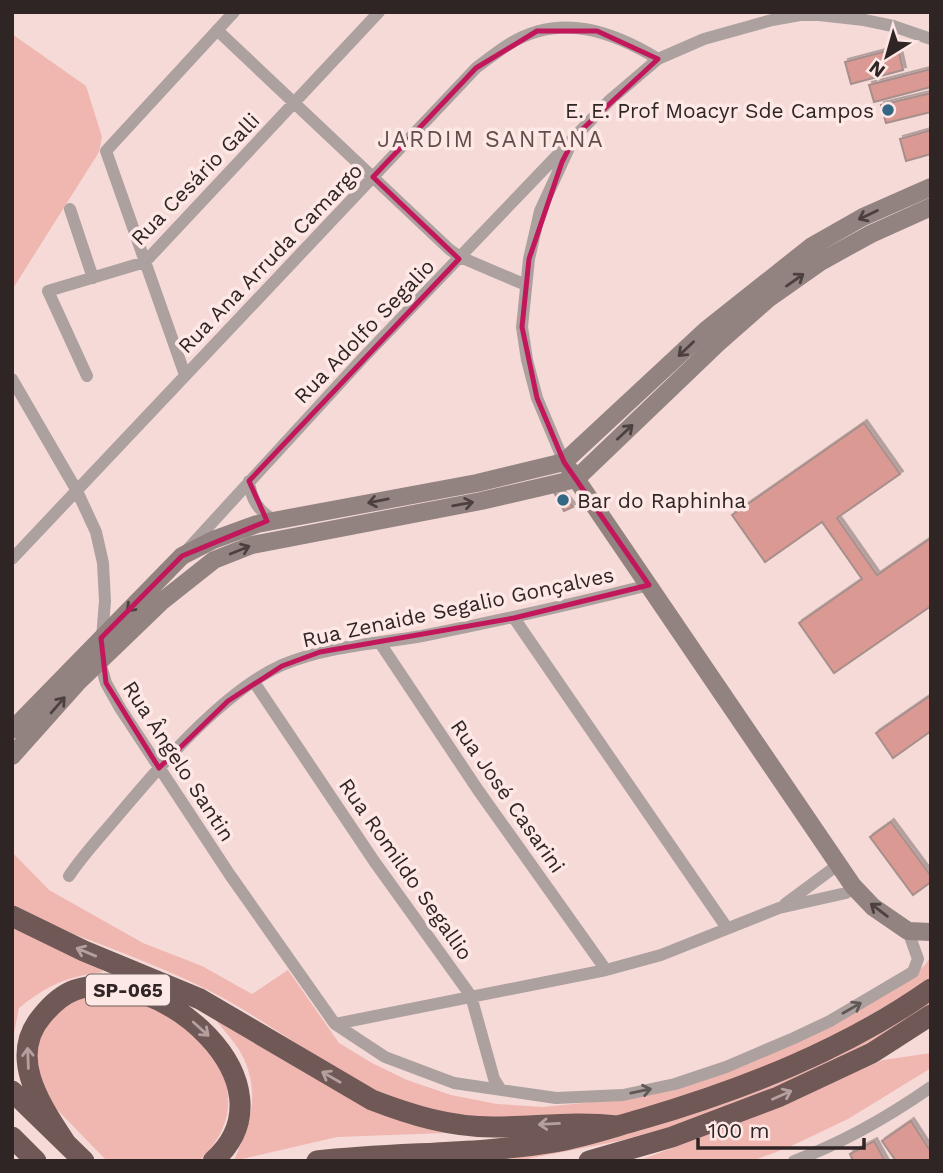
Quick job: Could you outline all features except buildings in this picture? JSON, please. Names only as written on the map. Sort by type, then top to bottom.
[{"type":"highway","points":[[12,916],[84,951],[200,999],[372,1100],[399,1111],[443,1122],[491,1127],[584,1122],[617,1126]]},
{"type":"highway","name":"SP-065","points":[[65,1142],[32,1087],[27,1059],[34,1025],[58,999],[74,990],[95,986],[118,987],[146,994],[189,1018],[218,1045],[228,1063],[236,1082],[240,1104],[238,1122],[222,1153],[213,1161]]},
{"type":"highway","points":[[317,1161],[513,1148],[558,1142],[617,1126],[748,1085],[864,1031],[931,989]]},
{"type":"highway","points":[[616,1161],[765,1102],[872,1053],[931,1015]]},
{"type":"highway","name":"SP-065","points":[[12,1091],[84,1161]]},
{"type":"highway","points":[[12,1137],[36,1161]]},
{"type":"highway","points":[[589,1161],[672,1137]]},
{"type":"street","points":[[185,375],[106,151],[234,12]]},
{"type":"street","name":"Rua Cesário Galli","points":[[87,376],[48,292],[145,262],[379,12]]},
{"type":"street","name":"Rua Adolfo Segalio","points":[[182,556],[362,358],[610,100],[658,59],[704,39],[798,14],[819,14],[893,26],[931,39]]},
{"type":"street","name":"Rua Ana Arruda Camargo","points":[[12,559],[476,68],[510,43],[537,31],[560,27],[597,31],[629,41],[658,59]]},
{"type":"street","points":[[217,30],[460,257],[526,285]]},
{"type":"street","points":[[576,135],[540,211],[529,259],[522,327],[537,398],[564,462],[853,886],[873,907],[908,931],[931,932]]},
{"type":"street","points":[[12,730],[182,556],[237,531],[274,520],[477,483],[564,462],[706,330],[812,246],[863,217],[931,187]]},
{"type":"street","points":[[12,756],[78,682],[181,583],[214,561],[252,545],[576,479],[768,299],[822,261],[931,207]]},
{"type":"street","points":[[70,209],[93,278]]},
{"type":"street","name":"Rua Ângelo Santin","points":[[12,379],[77,491],[96,532],[103,563],[105,601],[100,662],[106,683],[230,876],[335,1024]]},
{"type":"street","points":[[250,481],[254,502],[266,516],[274,520]]},
{"type":"street","name":"Rua Zenaide Segalio Gonçalves","points":[[69,876],[159,768],[228,701],[282,666],[320,652],[514,618],[649,585]]},
{"type":"street","points":[[514,618],[727,928]]},
{"type":"street","name":"Rua José Casarini","points":[[380,643],[478,790],[606,970]]},
{"type":"street","name":"Rua Romildo Segallio","points":[[254,682],[374,861],[471,996],[494,1079],[500,1090]]},
{"type":"street","points":[[779,908],[839,864]]},
{"type":"street","points":[[335,1024],[606,970],[661,955],[779,908],[846,893],[853,886]]},
{"type":"street","points":[[335,1024],[385,1057],[454,1083],[556,1098],[623,1095],[675,1084],[726,1067],[830,1021],[913,972],[918,959],[908,931]]},
{"type":"street","points":[[794,1161],[826,1149],[902,1107],[931,1087]]},
{"type":"highlighted area","points":[[537,31],[597,31],[658,59],[576,135],[562,162],[529,259],[522,327],[537,398],[564,462],[649,585],[514,618],[320,652],[282,666],[228,701],[159,768],[106,683],[101,638],[182,556],[267,521],[249,481],[459,259],[373,177],[476,68]]},
{"type":"shaded area","points":[[12,34],[86,86],[102,137],[99,152],[12,290]]},
{"type":"shaded area","points":[[12,852],[49,890],[143,943],[202,966],[252,994],[288,970],[339,1043],[407,1080],[451,1095],[497,1104],[543,1107],[633,1098],[719,1074],[910,977],[925,965],[931,956],[931,980],[793,1059],[632,1114],[531,1120],[462,1115],[428,1109],[366,1086],[212,992],[168,971],[30,916],[12,905]]},
{"type":"shaded area","points":[[12,923],[95,964],[103,972],[58,983],[19,1008],[12,1043]]},
{"type":"shaded area","points":[[87,991],[120,993],[139,999],[176,1020],[196,1036],[212,1054],[223,1074],[228,1095],[226,1117],[217,1139],[199,1161],[107,1161],[41,1093],[35,1034],[58,1004]]},
{"type":"shaded area","points":[[931,996],[931,1008],[806,1078],[685,1123],[619,1141],[516,1161],[390,1161],[632,1129]]},
{"type":"shaded area","points":[[215,1019],[384,1115],[445,1133],[337,1137],[234,1161],[251,1111],[252,1087],[241,1054]]},
{"type":"shaded area","points":[[931,1053],[931,1068],[848,1119],[787,1148],[752,1161],[638,1161],[759,1115],[883,1060]]},
{"type":"place","name":"E. E. Prof Moacyr Sde Campos","points":[[888,110]]},
{"type":"place","name":"Bar do Raphinha","points":[[563,500]]},
{"type":"district","name":"JARDIM SANTANA","points":[[491,139]]}]
